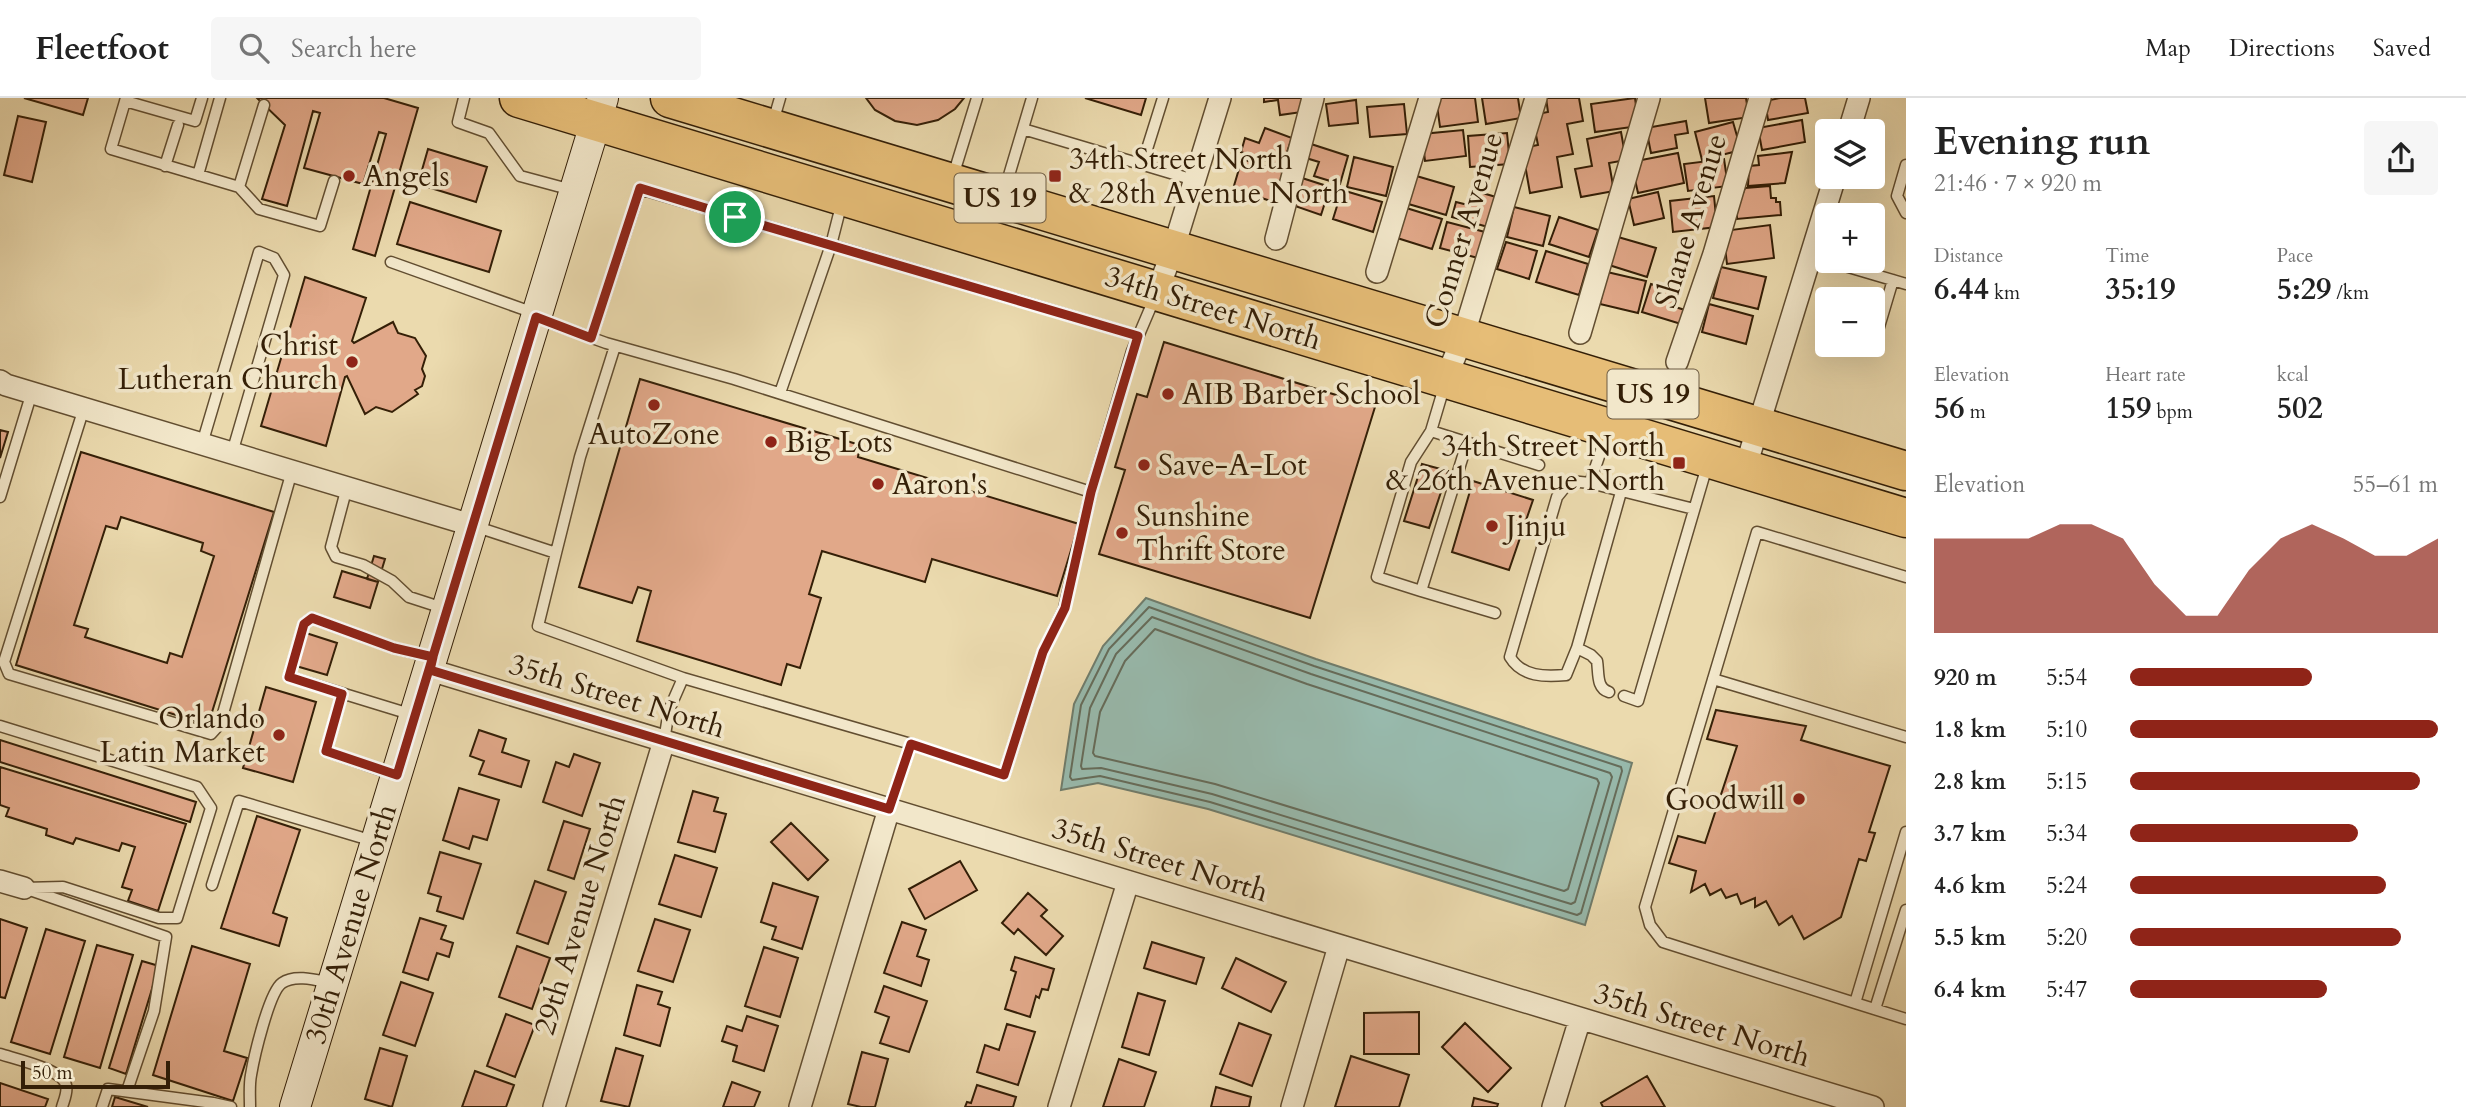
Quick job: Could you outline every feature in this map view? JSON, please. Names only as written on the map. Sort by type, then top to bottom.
[{"type":"highway","name":"34th Street North","points":[[519,98],[599,109],[844,196],[1906,518]]},
{"type":"highway","name":"34th Street North","points":[[670,98],[775,113],[951,183],[1906,471]]},
{"type":"street","points":[[1157,292],[1173,250],[1220,98]]},
{"type":"street","points":[[1276,239],[1313,98]]},
{"type":"street","points":[[1377,272],[1430,98]]},
{"type":"street","name":"Conner Avenue","points":[[1446,378],[1462,337],[1536,98]]},
{"type":"street","points":[[1580,333],[1649,98]]},
{"type":"street","name":"Shane Avenue","points":[[1677,362],[1714,254],[1760,98]]},
{"type":"street","points":[[1853,119],[1859,98]]},
{"type":"street","name":"30th Avenue North","points":[[295,1107],[599,109]]},
{"type":"street","points":[[1727,464],[1759,426],[1817,273]]},
{"type":"street","points":[[0,381],[471,525]]},
{"type":"street","name":"35th Street North","points":[[431,664],[664,741],[1580,1019],[1811,1098],[1873,1107]]},
{"type":"street","name":"29th Avenue North","points":[[554,1107],[664,741]]},
{"type":"street","points":[[800,1107],[889,809]]},
{"type":"street","points":[[0,880],[24,888]]},
{"type":"street","points":[[1059,1107],[1128,882]]},
{"type":"street","points":[[1292,1107],[1339,946]]},
{"type":"street","points":[[1553,1107],[1580,1019]]},
{"type":"lane","points":[[202,98],[195,121],[126,99],[111,149],[239,187],[258,209],[320,226],[334,181]]},
{"type":"lane","points":[[198,175],[220,98]]},
{"type":"lane","points":[[464,98],[458,122],[489,133],[520,176],[574,190]]},
{"type":"lane","points":[[951,183],[977,98]]},
{"type":"lane","points":[[1002,198],[1032,98]]},
{"type":"lane","points":[[1142,165],[1163,98]]},
{"type":"lane","points":[[239,187],[264,105]]},
{"type":"lane","points":[[165,166],[178,125]]},
{"type":"lane","points":[[1023,129],[1194,180]]},
{"type":"lane","points":[[1906,165],[1897,196],[1906,213]]},
{"type":"lane","points":[[591,338],[640,188],[1138,336]]},
{"type":"lane","points":[[780,393],[831,245],[844,196]]},
{"type":"lane","points":[[202,444],[260,252],[274,258],[284,275],[232,453]]},
{"type":"lane","points":[[391,262],[615,346],[780,393],[1091,492]]},
{"type":"lane","points":[[1869,273],[1906,284]]},
{"type":"lane","points":[[1885,307],[1893,280]]},
{"type":"lane","points":[[615,346],[580,457],[538,626],[683,678],[911,744],[1004,775],[1043,652],[1065,608],[1091,492],[1138,336],[1157,292]]},
{"type":"lane","points":[[1446,378],[1431,431],[1411,462],[1377,577],[1495,613]]},
{"type":"lane","points":[[0,497],[32,392]]},
{"type":"lane","points":[[84,408],[4,662],[9,674],[35,682],[211,734],[220,724],[292,471]]},
{"type":"lane","points":[[1590,483],[1609,427]]},
{"type":"lane","points":[[1431,431],[1539,465]]},
{"type":"lane","points":[[1421,591],[1466,443]]},
{"type":"lane","points":[[1624,696],[1638,701],[1695,509],[1727,464]]},
{"type":"lane","points":[[1621,492],[1577,648],[1566,676],[1547,677],[1527,673],[1515,666],[1510,657],[1557,497],[1570,481],[1590,483],[1695,509]]},
{"type":"lane","points":[[347,487],[331,547],[336,557],[363,565],[392,581],[409,597],[447,609]]},
{"type":"lane","points":[[471,525],[555,553]]},
{"type":"lane","points":[[1906,578],[1757,532],[1646,907],[1650,925],[1663,942],[1906,1019]]},
{"type":"lane","points":[[415,716],[289,677],[304,624],[312,618],[431,664]]},
{"type":"lane","points":[[1577,648],[1591,655],[1597,662],[1599,683],[1604,691],[1609,692]]},
{"type":"lane","points":[[664,741],[669,710],[683,678]]},
{"type":"lane","points":[[1713,679],[1906,737]]},
{"type":"lane","points":[[342,694],[326,751],[397,775]]},
{"type":"lane","points":[[0,726],[197,787],[211,808],[177,918],[159,918],[63,887],[24,888]]},
{"type":"lane","points":[[889,809],[911,744]]},
{"type":"lane","points":[[212,885],[239,802],[376,841]]},
{"type":"lane","points":[[1855,1003],[1906,832]]},
{"type":"lane","points":[[24,888],[166,937],[154,1011],[127,1091]]},
{"type":"lane","points":[[1875,1009],[1906,910]]},
{"type":"lane","points":[[250,1107],[250,1077],[276,989],[289,980],[310,978],[332,983]]},
{"type":"lane","points":[[0,1054],[56,1072],[65,1081],[67,1089],[62,1107]]},
{"type":"lane","points":[[102,1107],[108,1089],[213,1102],[231,1107]]},
{"type":"water","points":[[1146,598],[1316,659],[1632,763],[1585,925],[1208,809],[1098,783],[1061,790],[1074,704],[1103,646]]},
{"type":"building","points":[[24,98],[88,98],[83,115]]},
{"type":"building","name":"Angels","points":[[257,98],[384,98],[418,108],[375,256],[353,249],[386,134],[379,132],[363,184],[304,168],[320,113],[313,111],[287,206],[262,199],[285,125]]},
{"type":"building","points":[[866,98],[964,98],[955,109],[938,120],[917,125],[895,121],[875,110]]},
{"type":"building","points":[[1085,98],[1146,98],[1141,115]]},
{"type":"building","points":[[1264,98],[1307,98],[1309,111],[1280,115],[1278,100],[1264,102]]},
{"type":"building","points":[[1436,98],[1475,98],[1478,122],[1440,127]]},
{"type":"building","points":[[1482,98],[1518,98],[1521,118],[1486,124]]},
{"type":"building","points":[[1546,98],[1579,98],[1583,121],[1567,124],[1573,154],[1557,157],[1562,187],[1530,193],[1522,148],[1538,145],[1532,115],[1548,112]]},
{"type":"building","points":[[1635,98],[1639,126],[1595,132],[1591,104]]},
{"type":"building","points":[[1705,98],[1746,98],[1749,117],[1709,123]]},
{"type":"building","points":[[1805,98],[1808,113],[1768,120],[1765,101]]},
{"type":"building","points":[[1356,100],[1358,123],[1329,126],[1326,104]]},
{"type":"building","points":[[1404,104],[1407,134],[1370,137],[1367,107]]},
{"type":"building","points":[[18,116],[46,122],[32,182],[4,175]]},
{"type":"building","points":[[1802,120],[1805,142],[1762,150],[1758,128]]},
{"type":"building","points":[[1686,121],[1688,133],[1675,135],[1677,148],[1651,153],[1646,128]]},
{"type":"building","points":[[1733,122],[1741,150],[1702,160],[1695,132]]},
{"type":"building","points":[[1265,128],[1292,138],[1282,166],[1241,152],[1245,138],[1259,143]]},
{"type":"building","points":[[1463,130],[1466,156],[1425,161],[1422,134]]},
{"type":"building","points":[[1621,132],[1626,160],[1609,163],[1614,191],[1581,197],[1575,169],[1592,166],[1587,139]]},
{"type":"building","points":[[1507,133],[1510,164],[1470,167],[1468,136]]},
{"type":"building","points":[[1311,144],[1348,156],[1340,184],[1314,176],[1319,162],[1306,158]]},
{"type":"building","points":[[428,149],[487,167],[476,202],[418,184]]},
{"type":"building","points":[[1792,152],[1785,183],[1748,186],[1749,166],[1759,165],[1758,156]]},
{"type":"building","points":[[1678,153],[1684,183],[1638,193],[1631,162]]},
{"type":"building","points":[[1354,157],[1393,167],[1386,196],[1347,187]]},
{"type":"building","points":[[1242,159],[1283,172],[1274,202],[1233,189]]},
{"type":"building","points":[[1724,159],[1728,186],[1688,191],[1684,164]]},
{"type":"building","points":[[1413,175],[1454,187],[1446,215],[1405,203]]},
{"type":"building","points":[[1302,178],[1330,187],[1321,215],[1292,205]]},
{"type":"building","points":[[1770,186],[1771,198],[1780,202],[1781,215],[1737,219],[1737,208],[1745,188]]},
{"type":"building","points":[[1342,190],[1382,202],[1373,232],[1333,219]]},
{"type":"building","points":[[1472,190],[1496,197],[1488,227],[1452,217],[1456,202],[1468,205]]},
{"type":"building","points":[[1658,192],[1664,218],[1634,225],[1628,199]]},
{"type":"building","points":[[1714,196],[1717,227],[1673,232],[1670,201]]},
{"type":"building","points":[[410,202],[501,231],[489,272],[397,244]]},
{"type":"building","points":[[1403,207],[1442,219],[1432,249],[1394,237]]},
{"type":"building","points":[[1514,207],[1550,216],[1543,246],[1507,237]]},
{"type":"building","points":[[1559,217],[1598,230],[1589,257],[1549,244]]},
{"type":"building","points":[[1447,222],[1485,232],[1478,258],[1440,248]]},
{"type":"building","points":[[1770,225],[1774,258],[1727,264],[1723,231]]},
{"type":"building","points":[[1618,237],[1656,248],[1647,277],[1609,265]]},
{"type":"building","points":[[1506,242],[1537,251],[1529,279],[1497,269]]},
{"type":"building","points":[[1546,251],[1588,264],[1579,295],[1536,282]]},
{"type":"building","points":[[1721,267],[1766,277],[1758,309],[1713,298]]},
{"type":"building","points":[[1607,272],[1646,281],[1638,313],[1600,304]]},
{"type":"building","name":"Christ Lutheran Church","points":[[305,277],[366,298],[352,341],[354,343],[393,322],[398,333],[415,338],[426,356],[422,369],[425,376],[422,386],[415,390],[418,394],[392,412],[376,407],[365,414],[347,376],[345,377],[326,446],[261,426]]},
{"type":"building","points":[[1651,284],[1677,292],[1672,306],[1685,310],[1681,324],[1642,312]]},
{"type":"building","points":[[1709,304],[1753,316],[1746,344],[1702,332]]},
{"type":"building","points":[[1164,342],[1375,407],[1310,618],[1099,554],[1125,470],[1115,467],[1137,394],[1147,397]]},
{"type":"building","points":[[640,379],[860,445],[858,457],[1079,524],[1057,596],[932,559],[925,582],[822,551],[809,594],[821,598],[800,668],[787,664],[781,685],[637,641],[651,591],[638,587],[632,603],[579,587]]},
{"type":"building","points":[[0,430],[8,432],[0,458]]},
{"type":"building","points":[[81,452],[274,512],[208,725],[16,665]],"holes":[[[121,517],[203,543],[201,551],[214,556],[182,657],[170,653],[167,663],[85,637],[88,629],[74,625],[106,526],[117,529]]]},
{"type":"building","points":[[1422,464],[1448,471],[1429,528],[1404,521]]},
{"type":"building","name":"Jinju","points":[[1473,481],[1533,500],[1509,570],[1452,552]]},
{"type":"building","points":[[374,556],[385,559],[378,582],[367,579]]},
{"type":"building","points":[[342,571],[378,582],[370,608],[334,597]]},
{"type":"building","points":[[306,633],[337,643],[327,675],[296,666]]},
{"type":"building","name":"Orlando Latin Market","points":[[266,687],[316,702],[293,782],[243,768]]},
{"type":"building","name":"Goodwill","points":[[1716,710],[1806,726],[1801,740],[1890,766],[1869,832],[1875,833],[1866,861],[1859,859],[1841,917],[1804,939],[1792,916],[1779,925],[1766,901],[1755,907],[1755,898],[1741,904],[1737,894],[1726,898],[1721,889],[1710,895],[1705,884],[1691,892],[1696,871],[1669,863],[1678,836],[1705,843],[1737,746],[1707,739]]},
{"type":"building","points":[[479,730],[506,739],[502,752],[529,761],[521,787],[479,774],[484,761],[470,756]]},
{"type":"building","points":[[0,740],[196,802],[190,822],[0,762]]},
{"type":"building","points":[[574,754],[600,763],[582,816],[543,802],[556,762],[569,767]]},
{"type":"building","points":[[0,767],[186,824],[158,911],[128,901],[132,890],[122,887],[135,847],[122,843],[119,851],[76,838],[73,844],[46,835],[47,829],[6,816],[9,808],[0,805]]},
{"type":"building","points":[[459,788],[499,800],[487,840],[473,836],[469,849],[443,840]]},
{"type":"building","points":[[693,791],[718,798],[714,811],[726,814],[715,852],[678,842]]},
{"type":"building","points":[[257,816],[300,830],[273,913],[287,918],[279,946],[221,928]]},
{"type":"building","points":[[564,821],[590,829],[574,879],[548,870]]},
{"type":"building","points":[[791,823],[828,860],[808,880],[771,842]]},
{"type":"building","points":[[440,852],[481,864],[463,919],[437,911],[441,897],[428,893]]},
{"type":"building","points":[[675,855],[717,868],[701,917],[659,904]]},
{"type":"building","points":[[960,861],[977,890],[925,919],[909,889]]},
{"type":"building","points":[[535,881],[566,892],[548,944],[517,933]]},
{"type":"building","points":[[773,883],[818,897],[802,949],[772,939],[776,927],[761,922]]},
{"type":"building","points":[[1028,893],[1047,910],[1041,916],[1063,936],[1046,955],[1018,929],[1014,934],[1002,923]]},
{"type":"building","points":[[420,918],[446,926],[441,939],[453,943],[449,957],[437,953],[428,980],[403,972]]},
{"type":"building","points":[[0,919],[27,928],[5,998],[0,997]]},
{"type":"building","points":[[655,919],[690,930],[673,982],[638,971]]},
{"type":"building","points":[[902,922],[926,930],[917,956],[929,960],[921,986],[884,973]]},
{"type":"building","points":[[46,929],[85,941],[50,1054],[11,1042]]},
{"type":"building","points":[[1152,942],[1204,958],[1196,984],[1144,968]]},
{"type":"building","points":[[97,945],[133,955],[100,1068],[64,1057]]},
{"type":"building","points":[[192,946],[250,964],[224,1051],[247,1058],[233,1101],[153,1075]]},
{"type":"building","points":[[517,946],[550,958],[532,1009],[499,997]]},
{"type":"building","points":[[764,947],[798,958],[780,1017],[745,1006]]},
{"type":"building","points":[[1015,957],[1054,969],[1048,990],[1042,989],[1039,998],[1036,996],[1030,1017],[1005,1009],[1016,972],[1011,970]]},
{"type":"building","points":[[1236,958],[1286,982],[1271,1012],[1222,988]]},
{"type":"building","points":[[142,961],[159,966],[126,1074],[109,1068]]},
{"type":"building","points":[[401,982],[433,993],[415,1046],[383,1035]]},
{"type":"building","points":[[637,985],[662,992],[658,1004],[670,1008],[660,1046],[624,1035]]},
{"type":"building","points":[[884,986],[927,1001],[909,1052],[880,1043],[889,1017],[875,1012]]},
{"type":"building","points":[[1138,993],[1165,1001],[1149,1055],[1122,1047]]},
{"type":"building","points":[[1419,1012],[1419,1054],[1364,1054],[1364,1013]]},
{"type":"building","points":[[506,1014],[535,1025],[515,1077],[487,1066]]},
{"type":"building","points":[[747,1016],[778,1026],[764,1071],[733,1061],[737,1046],[722,1041],[727,1026],[742,1031]]},
{"type":"building","points":[[1239,1023],[1271,1035],[1252,1086],[1220,1074]]},
{"type":"building","points":[[1465,1023],[1511,1068],[1488,1092],[1442,1047]]},
{"type":"building","points":[[1007,1024],[1035,1032],[1018,1085],[977,1072],[985,1045],[999,1050]]},
{"type":"building","points":[[380,1048],[407,1056],[392,1107],[365,1099]]},
{"type":"building","points":[[616,1048],[643,1056],[629,1107],[601,1101]]},
{"type":"building","points":[[862,1052],[888,1059],[875,1107],[848,1104]]},
{"type":"building","points":[[1351,1056],[1409,1075],[1399,1107],[1335,1107]]},
{"type":"building","points":[[1119,1059],[1156,1072],[1144,1107],[1103,1107]]},
{"type":"building","points":[[475,1071],[514,1085],[506,1107],[462,1107]]},
{"type":"building","points":[[1647,1076],[1665,1107],[1603,1107],[1601,1103]]},
{"type":"building","points":[[732,1082],[760,1092],[754,1107],[723,1107]]},
{"type":"building","points":[[0,1083],[48,1099],[45,1107],[0,1107]]},
{"type":"building","points":[[977,1085],[1016,1097],[1013,1107],[965,1107],[967,1102],[971,1103]]},
{"type":"building","points":[[1216,1087],[1251,1097],[1249,1107],[1211,1107]]},
{"type":"building","points":[[115,1097],[148,1107],[112,1107]]},
{"type":"building","points":[[1474,1098],[1498,1104],[1497,1107],[1472,1107]]},
{"type":"place","name":"Angels","points":[[349,176]]},
{"type":"place","name":"34th Street North & 28th Avenue North","points":[[1055,176]]},
{"type":"place","name":"Christ Lutheran Church","points":[[352,362]]},
{"type":"place","name":"AIB Barber School","points":[[1168,394]]},
{"type":"place","name":"AutoZone","points":[[654,405]]},
{"type":"place","name":"Big Lots","points":[[771,442]]},
{"type":"place","name":"34th Street North & 26th Avenue North","points":[[1679,463]]},
{"type":"place","name":"Save-A-Lot","points":[[1144,465]]},
{"type":"place","name":"Aaron's","points":[[878,484]]},
{"type":"place","name":"Jinju","points":[[1492,526]]},
{"type":"place","name":"Sunshine Thrift Store","points":[[1122,533]]},
{"type":"place","name":"Orlando Latin Market","points":[[279,735]]},
{"type":"place","name":"Goodwill","points":[[1799,799]]},
{"type":"route","points":[[735,217],[640,188],[591,338],[536,317],[471,525],[430,670],[397,775],[326,751],[342,694],[289,677],[304,624],[312,618],[394,648],[433,657],[430,670],[889,809],[911,744],[1004,775],[1043,652],[1065,608],[1091,492],[1138,336],[735,217]]}]
